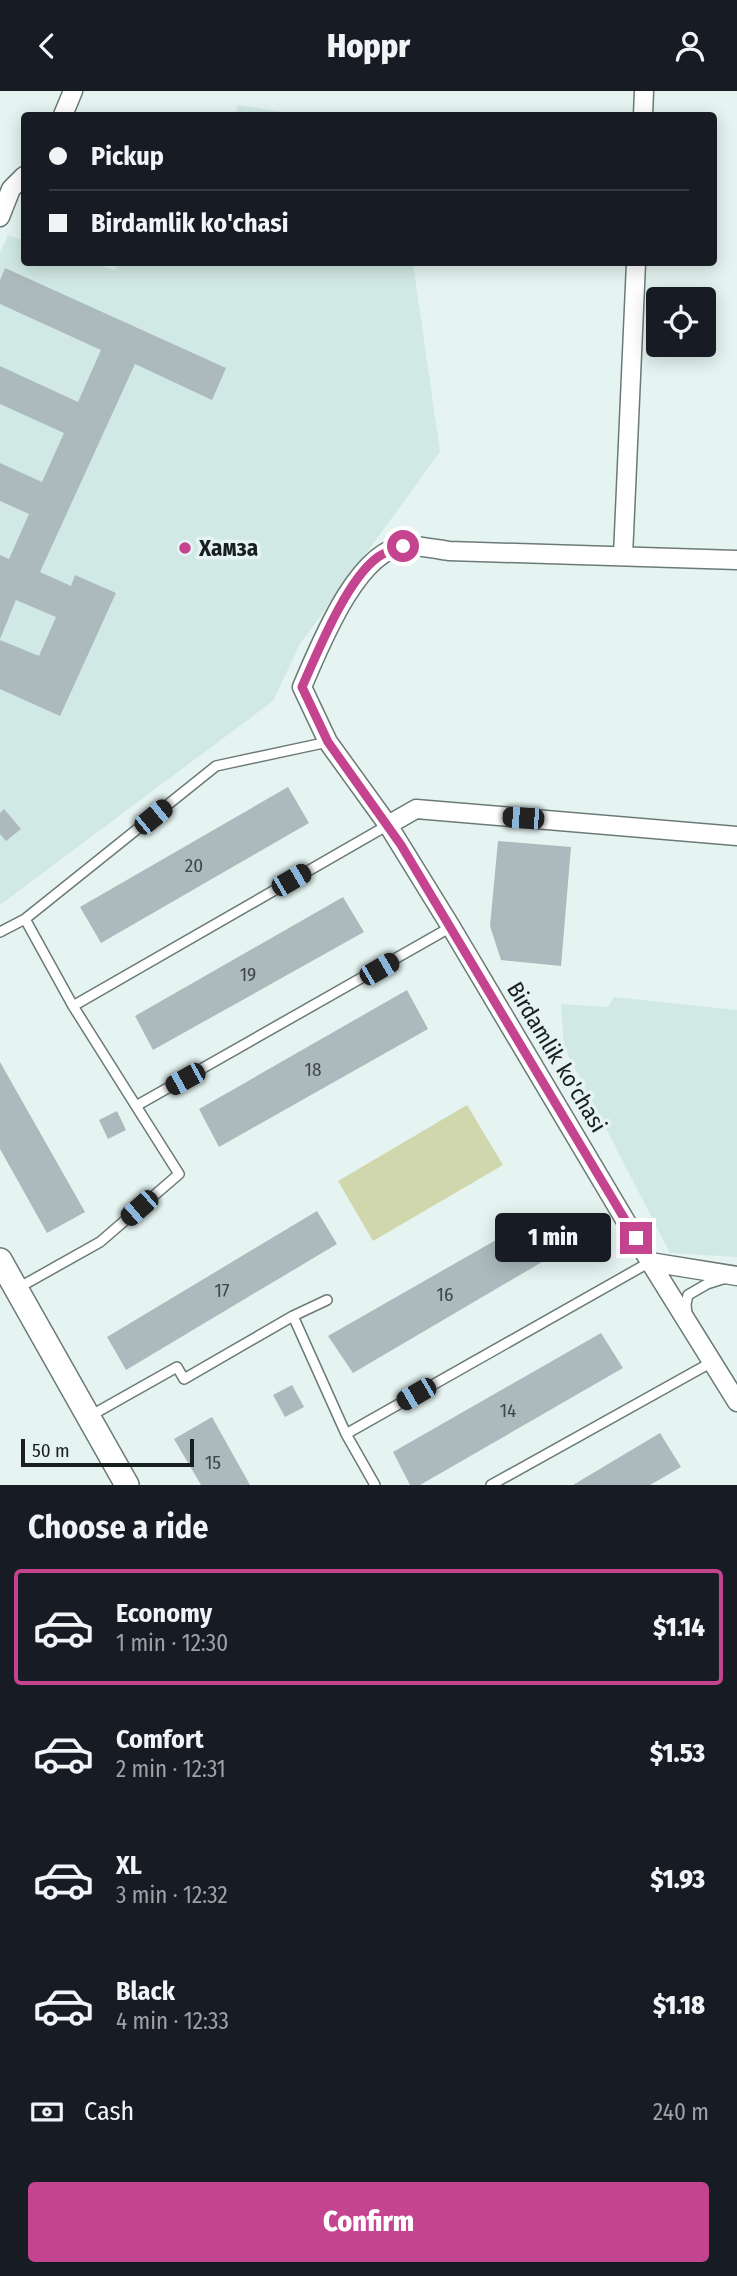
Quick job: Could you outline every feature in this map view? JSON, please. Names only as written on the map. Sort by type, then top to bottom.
[{"type":"street","points":[[64,112],[73,91]]},
{"type":"street","points":[[643,112],[644,91]]},
{"type":"street","points":[[0,217],[6,187],[21,178]]},
{"type":"street","points":[[636,266],[623,555],[737,560]]},
{"type":"street","name":"Birdamlik ko'chasi","points":[[623,555],[449,551],[403,546],[379,556],[359,575],[326,634],[302,687],[328,742],[388,825],[452,927],[650,1262],[737,1402]]},
{"type":"street","points":[[388,825],[416,809],[737,837]]},
{"type":"street","points":[[0,1260],[127,1485]]},
{"type":"street","points":[[650,1262],[735,1276]]},
{"type":"lane","points":[[0,932],[25,919],[216,766],[328,742]]},
{"type":"lane","points":[[73,1006],[388,825]]},
{"type":"lane","points":[[16,1290],[100,1242],[179,1174],[73,1006],[25,919]]},
{"type":"lane","points":[[136,1106],[452,927]]},
{"type":"lane","points":[[346,1434],[650,1262]]},
{"type":"lane","points":[[690,1327],[686,1311],[688,1295],[707,1284],[735,1276]]},
{"type":"lane","points":[[89,1417],[177,1367],[184,1379],[293,1316],[327,1300]]},
{"type":"lane","points":[[293,1316],[346,1434],[375,1485]]},
{"type":"lane","points":[[491,1485],[712,1362]]},
{"type":"shaded area","points":[[238,105],[284,112],[236,112]]},
{"type":"shaded area","name":"Хамза","points":[[8,235],[21,240],[21,266],[101,266],[115,270],[117,266],[413,266],[440,452],[300,644],[273,701],[0,905],[0,252]]},
{"type":"shaded area","points":[[614,997],[737,1010],[737,1257],[670,1253],[564,1047],[561,1004],[608,1007]]},
{"type":"green space","points":[[467,1105],[503,1165],[373,1241],[338,1181]]},
{"type":"building","points":[[5,268],[226,368],[212,400],[135,364],[40,572],[71,586],[75,575],[116,593],[60,716],[0,689],[0,640],[39,656],[56,617],[16,600],[0,639],[0,555],[9,559],[29,514],[0,501],[0,463],[42,482],[64,433],[0,404],[0,366],[78,402],[101,350],[0,304],[0,280]]},
{"type":"building","points":[[288,787],[309,823],[101,943],[80,907]]},
{"type":"building","points":[[4,809],[21,829],[6,841],[0,834],[0,813]]},
{"type":"building","points":[[498,841],[571,847],[561,966],[501,960],[490,926]]},
{"type":"building","points":[[343,897],[364,932],[153,1050],[135,1016]]},
{"type":"building","points":[[407,990],[428,1029],[219,1147],[199,1109]]},
{"type":"building","points":[[0,1062],[85,1212],[47,1233],[0,1149]]},
{"type":"building","points":[[117,1111],[126,1130],[108,1139],[99,1120]]},
{"type":"building","points":[[317,1211],[337,1244],[126,1370],[107,1337]]},
{"type":"building","points":[[536,1217],[559,1252],[353,1373],[328,1336]]},
{"type":"building","points":[[601,1333],[623,1368],[420,1485],[410,1485],[393,1452]]},
{"type":"building","points":[[292,1385],[304,1407],[285,1417],[273,1395]]},
{"type":"building","points":[[212,1417],[250,1485],[201,1485],[174,1439]]},
{"type":"building","points":[[660,1433],[681,1467],[650,1485],[573,1485]]},
{"type":"place","name":"Хамза","points":[[185,548]]},
{"type":"route","points":[[403,546],[379,556],[359,575],[326,634],[302,687],[328,742],[388,825],[452,927],[636,1238]]}]
